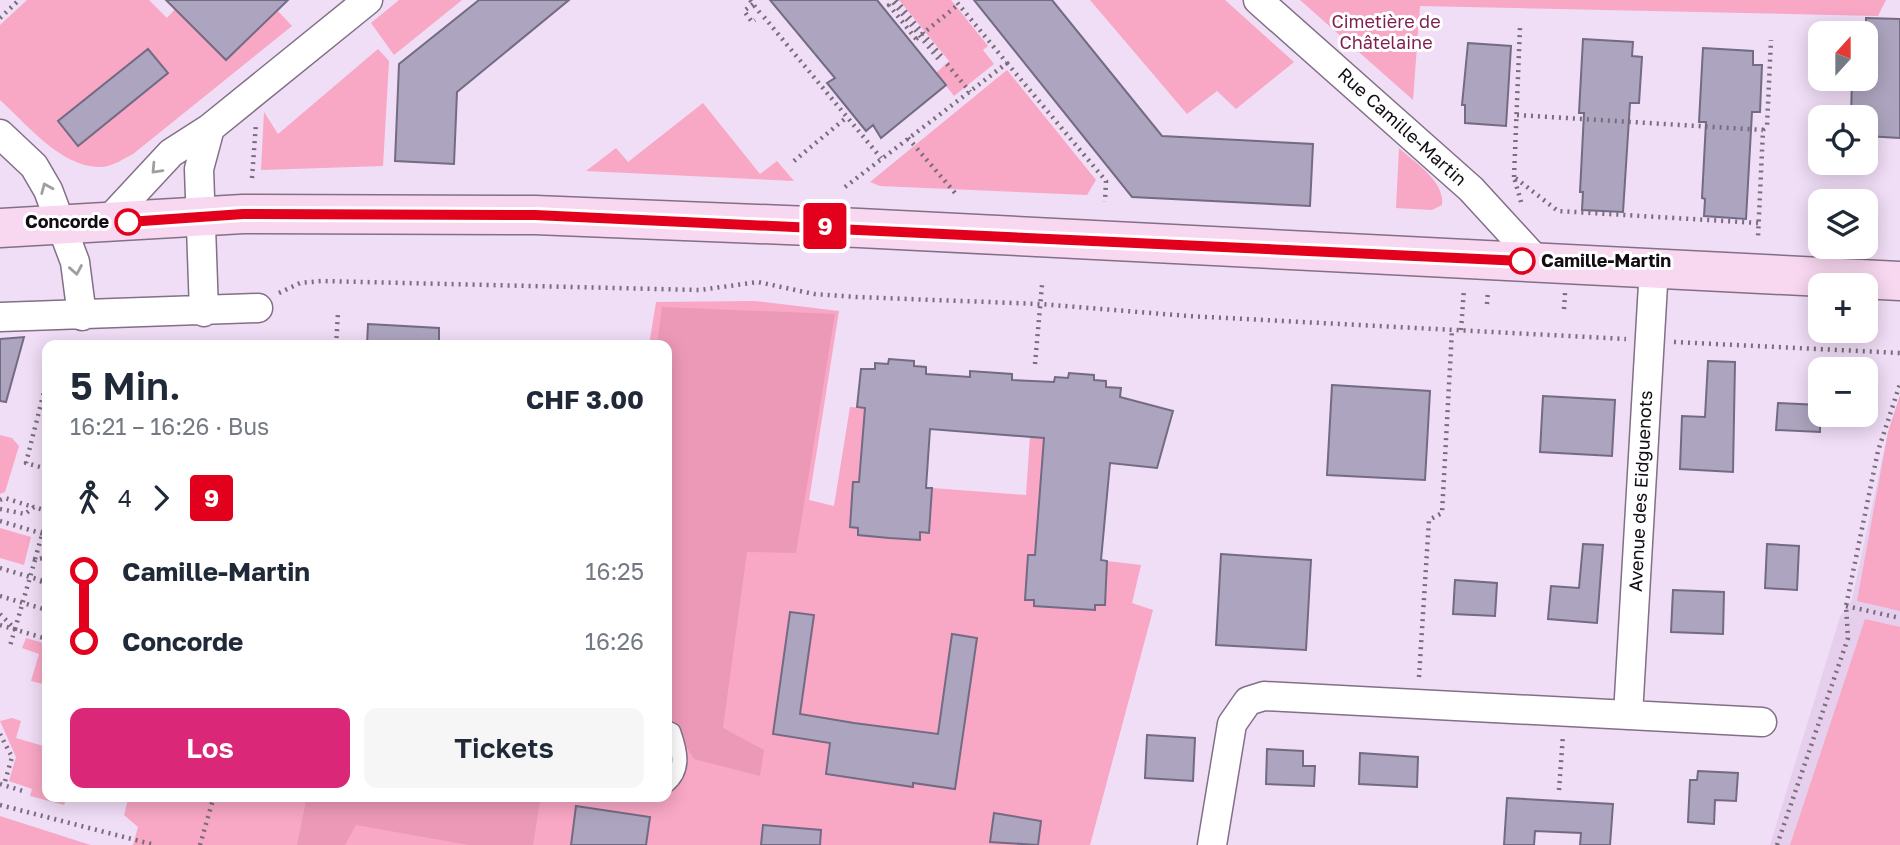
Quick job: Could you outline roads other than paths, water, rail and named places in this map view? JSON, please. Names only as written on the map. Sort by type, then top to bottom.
[{"type":"main road","points":[[0,228],[261,213],[535,215],[1477,272],[1538,262],[1900,281]]},
{"type":"street","points":[[105,224],[171,153],[210,128],[368,0]]},
{"type":"street","name":"Rue Camille-Martin","points":[[1258,0],[1471,189],[1538,262]]},
{"type":"street","points":[[204,312],[198,169],[210,128]]},
{"type":"street","points":[[0,134],[39,174],[75,262],[82,316]]},
{"type":"street","name":"Avenue des Eidguenots","points":[[1628,715],[1654,267]]},
{"type":"street","points":[[0,317],[204,312],[258,308]]},
{"type":"street","points":[[1212,845],[1232,724],[1248,701],[1264,696],[1762,722]]},
{"type":"lane","points":[[672,730],[681,754],[672,781]]},
{"type":"place","name":"Concorde","points":[[128,222]]},
{"type":"place","name":"Camille-Martin","points":[[1522,261]]},
{"type":"park label","name":"Cimetière de Châtelaine","points":[[1386,32]]}]
